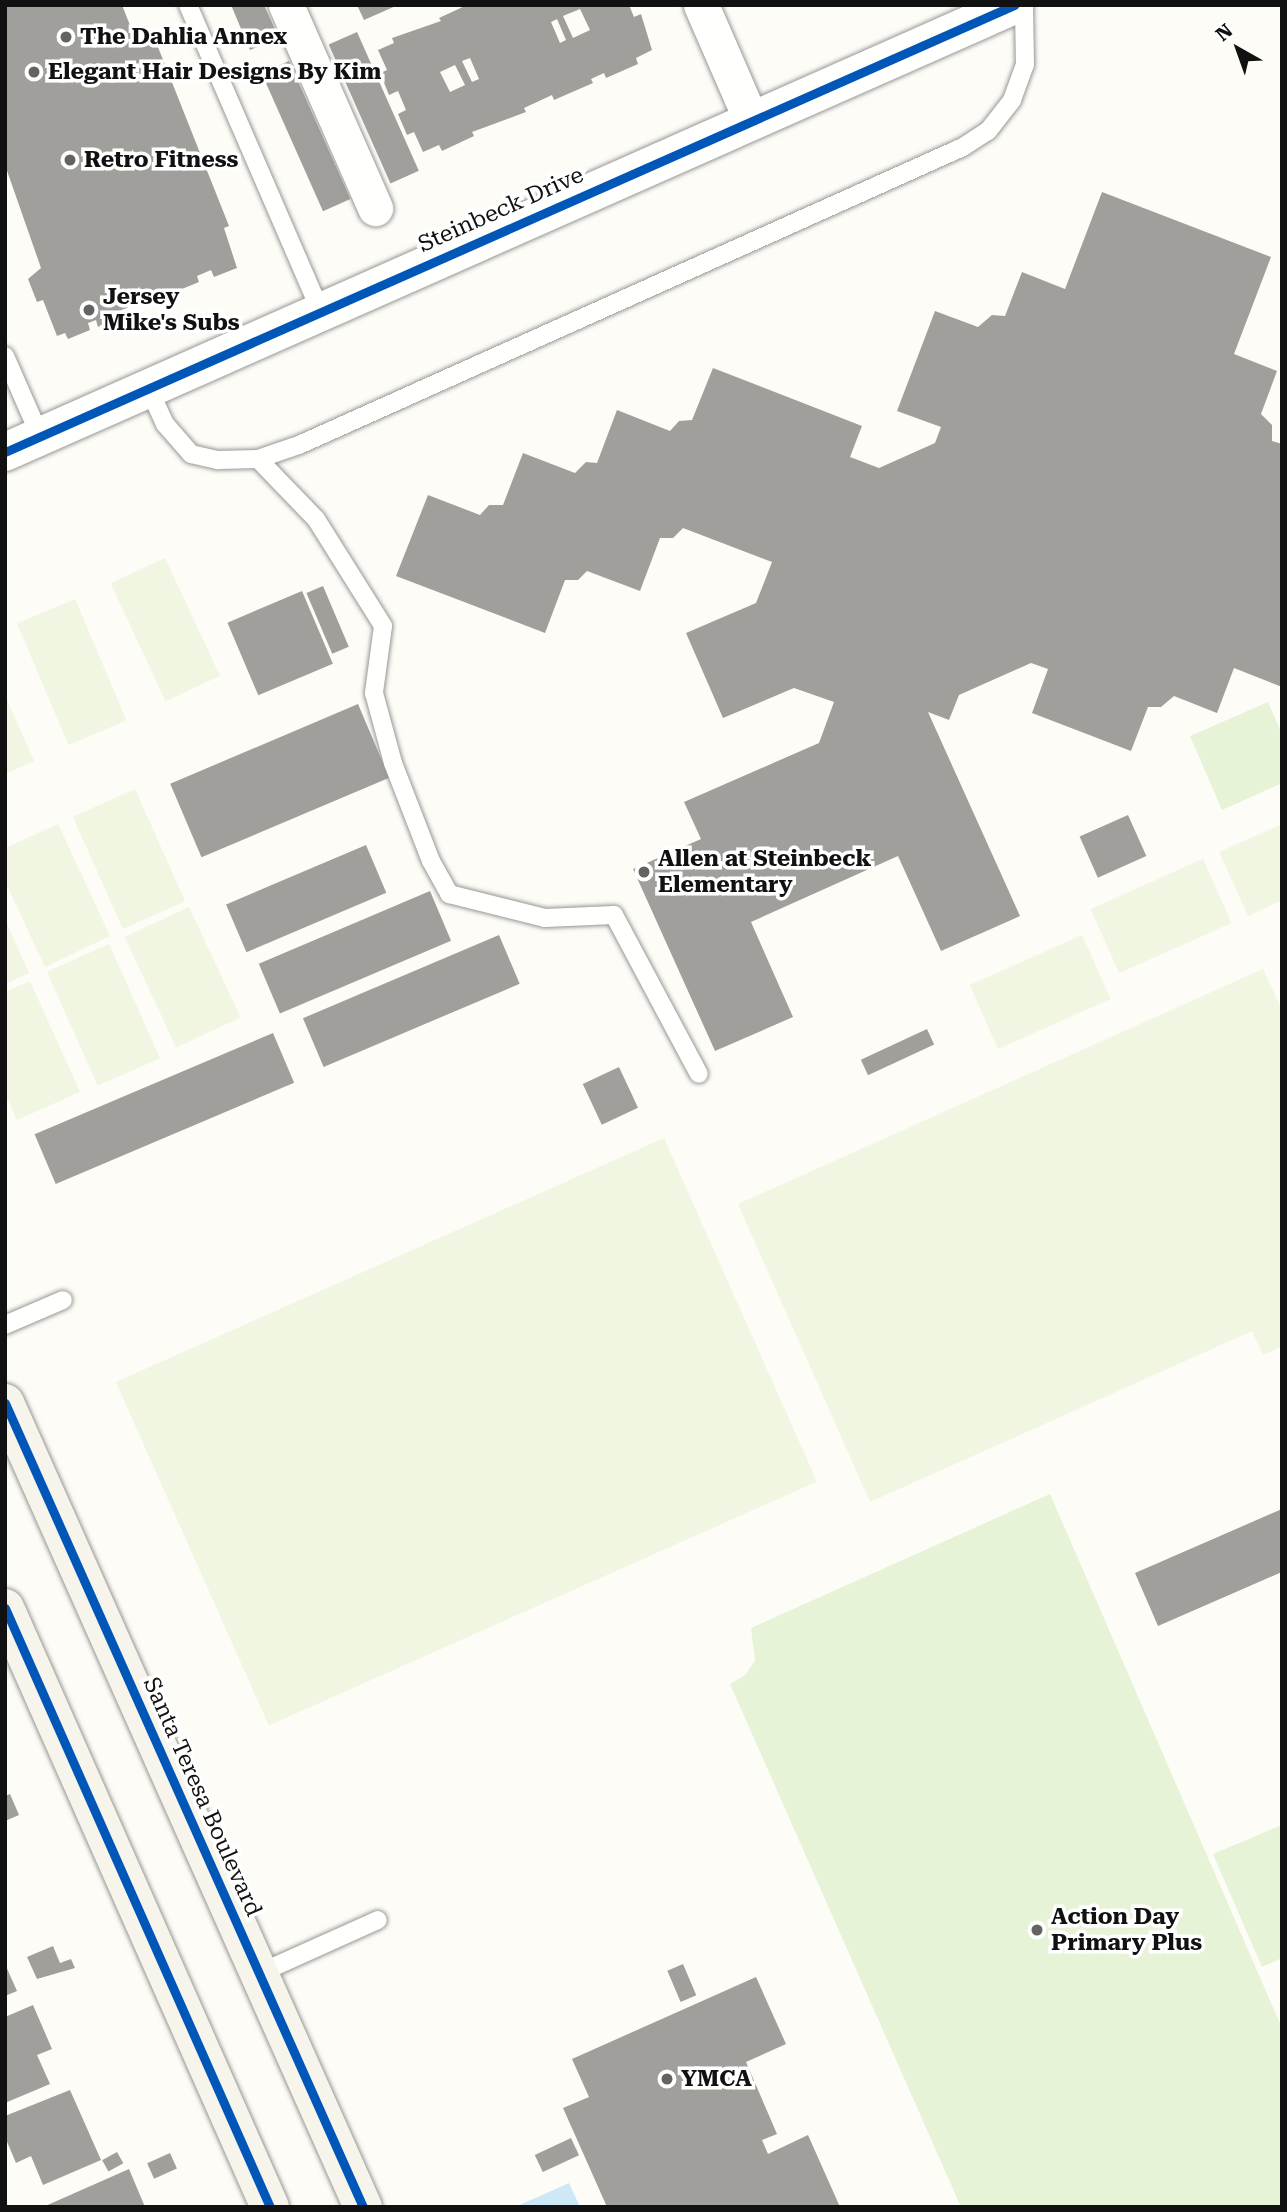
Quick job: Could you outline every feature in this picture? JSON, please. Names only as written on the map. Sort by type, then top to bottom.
[{"type":"main road","name":"Santa Teresa Boulevard","points":[[5,1403],[363,2207]]},
{"type":"main road","points":[[5,1608],[270,2207]]},
{"type":"street","points":[[286,5],[376,208]]},
{"type":"street","points":[[701,5],[751,120]]},
{"type":"street","name":"Steinbeck Drive","points":[[5,452],[1014,5]]},
{"type":"lane","points":[[188,5],[321,312]]},
{"type":"lane","points":[[148,387],[165,424],[191,454],[218,460],[258,459],[299,445],[963,147],[988,131],[1012,100],[1025,65],[1024,5]]},
{"type":"lane","points":[[5,356],[40,436]]},
{"type":"lane","points":[[258,459],[316,519],[383,626],[374,693],[393,763],[431,860],[449,894],[545,918],[614,915],[699,1074]]},
{"type":"lane","points":[[5,1325],[63,1300]]},
{"type":"lane","points":[[260,1973],[378,1920]]},
{"type":"green space","points":[[165,558],[220,676],[166,701],[111,583]]},
{"type":"green space","points":[[75,599],[127,721],[69,745],[17,624]]},
{"type":"green space","points":[[5,695],[34,761],[5,774]]},
{"type":"green space","points":[[1268,702],[1282,734],[1282,783],[1222,810],[1190,736]]},
{"type":"green space","points":[[135,789],[185,901],[123,929],[73,817]]},
{"type":"green space","points":[[58,824],[110,936],[45,967],[5,881],[5,848]]},
{"type":"green space","points":[[1282,824],[1282,900],[1248,916],[1219,852]]},
{"type":"green space","points":[[1203,859],[1231,923],[1119,973],[1091,909]]},
{"type":"green space","points":[[189,907],[241,1018],[176,1048],[125,937]]},
{"type":"green space","points":[[5,919],[29,973],[5,984]]},
{"type":"green space","points":[[1082,935],[1110,999],[998,1049],[970,985]]},
{"type":"green space","points":[[109,944],[160,1058],[98,1086],[47,972]]},
{"type":"green space","points":[[1263,969],[1282,1010],[1282,1346],[1263,1355],[1252,1331],[870,1502],[738,1204]]},
{"type":"green space","points":[[30,981],[80,1092],[17,1120],[5,1093],[5,992]]},
{"type":"green space","points":[[664,1138],[817,1481],[269,1726],[116,1382]]},
{"type":"green space","name":"Action Day Primary Plus","points":[[1050,1494],[1282,2028],[1282,2207],[961,2207],[730,1684],[745,1675],[755,1661],[751,1628]]},
{"type":"green space","points":[[1282,1825],[1282,1958],[1262,1967],[1213,1854]]},
{"type":"water","points":[[569,2183],[580,2207],[515,2207]]},
{"type":"building","points":[[5,5],[122,5],[137,43],[154,37],[229,226],[224,228],[237,268],[214,277],[211,270],[197,276],[199,282],[165,296],[162,289],[156,291],[158,296],[119,311],[122,317],[98,327],[96,320],[88,323],[90,330],[68,339],[65,333],[57,336],[43,300],[37,302],[28,279],[41,268],[5,165]]},
{"type":"building","points":[[231,5],[264,5],[279,38],[250,50]]},
{"type":"building","points":[[357,5],[398,5],[364,20]]},
{"type":"building","points":[[467,5],[629,5],[634,17],[641,14],[652,50],[636,58],[638,64],[606,78],[604,73],[591,79],[593,83],[554,100],[552,95],[524,108],[526,112],[472,132],[474,136],[442,151],[439,145],[423,152],[414,132],[407,135],[398,114],[406,110],[398,91],[389,95],[380,73],[387,70],[378,50],[394,43],[392,38],[441,21],[439,18]],"holes":[[[580,9],[590,30],[573,38],[563,16]],[[557,19],[566,40],[560,43],[551,22]],[[470,58],[479,79],[472,82],[462,61]],[[455,65],[465,85],[450,92],[440,72]]]},
{"type":"building","points":[[357,32],[419,171],[391,183],[329,45]]},
{"type":"building","points":[[289,61],[350,199],[323,211],[262,73]]},
{"type":"building","points":[[1102,192],[1271,257],[1234,354],[1277,371],[1261,414],[1272,425],[1272,441],[1282,444],[1282,687],[1234,668],[1217,713],[1174,696],[1161,707],[1148,707],[1131,751],[1032,713],[1048,669],[1031,663],[959,695],[949,720],[928,712],[1020,916],[941,951],[898,856],[751,922],[793,1017],[715,1051],[633,869],[701,839],[684,802],[819,743],[834,702],[794,688],[723,718],[686,633],[756,603],[772,562],[683,528],[673,538],[660,538],[640,591],[587,571],[578,580],[565,580],[545,633],[396,576],[428,495],[480,515],[489,505],[503,505],[523,453],[575,473],[586,462],[597,463],[617,410],[670,431],[679,421],[692,420],[713,368],[862,426],[850,457],[879,468],[935,443],[941,427],[897,411],[935,311],[978,327],[992,315],[1005,316],[1022,272],[1065,289]]},
{"type":"building","points":[[323,586],[349,647],[332,654],[306,593]]},
{"type":"building","points":[[302,591],[333,664],[258,695],[227,623]]},
{"type":"building","points":[[358,704],[389,778],[201,857],[170,784]]},
{"type":"building","points":[[1128,815],[1146,856],[1098,878],[1080,837]]},
{"type":"building","points":[[366,845],[386,893],[246,952],[226,904]]},
{"type":"building","points":[[430,891],[451,941],[280,1013],[259,964]]},
{"type":"building","points":[[499,935],[520,984],[324,1067],[303,1018]]},
{"type":"building","points":[[927,1029],[934,1044],[868,1075],[861,1060]]},
{"type":"building","points":[[273,1033],[294,1083],[56,1184],[35,1134]]},
{"type":"building","points":[[619,1067],[638,1108],[602,1125],[583,1084]]},
{"type":"building","points":[[1282,1509],[1282,1572],[1158,1626],[1135,1573]]},
{"type":"building","points":[[10,1794],[19,1815],[5,1821],[5,1796]]},
{"type":"building","points":[[53,1946],[60,1963],[71,1959],[75,1968],[37,1979],[27,1957]]},
{"type":"building","points":[[5,1964],[17,1991],[5,1996]]},
{"type":"building","points":[[683,1964],[696,1995],[681,2002],[667,1971]]},
{"type":"building","name":"YMCA","points":[[756,1977],[786,2044],[746,2062],[777,2134],[762,2140],[768,2154],[808,2135],[840,2207],[607,2207],[563,2108],[589,2097],[572,2059]]},
{"type":"building","points":[[33,2005],[52,2049],[37,2055],[50,2084],[5,2103],[5,2017]]},
{"type":"building","points":[[70,2090],[101,2160],[43,2185],[31,2156],[16,2163],[5,2137],[5,2116]]},
{"type":"building","points":[[571,2138],[579,2155],[543,2172],[535,2155]]},
{"type":"building","points":[[117,2152],[123,2163],[108,2172],[102,2160]]},
{"type":"building","points":[[170,2153],[177,2169],[154,2179],[147,2163]]},
{"type":"building","points":[[129,2169],[145,2207],[43,2207]]},
{"type":"cycle path","points":[[5,452],[1014,5]]},
{"type":"cycle path","points":[[5,1403],[363,2207]]},
{"type":"cycle path","points":[[5,1608],[270,2207]]},
{"type":"place","name":"The Dahlia Annex","points":[[66,37]]},
{"type":"place","name":"Elegant Hair Designs By Kim","points":[[34,72]]},
{"type":"place","name":"Retro Fitness","points":[[70,160]]},
{"type":"place","name":"Jersey Mike's Subs","points":[[89,310]]},
{"type":"place","name":"Allen at Steinbeck Elementary","points":[[644,872]]},
{"type":"place","name":"Action Day Primary Plus","points":[[1037,1930]]},
{"type":"place","name":"YMCA","points":[[667,2079]]}]
